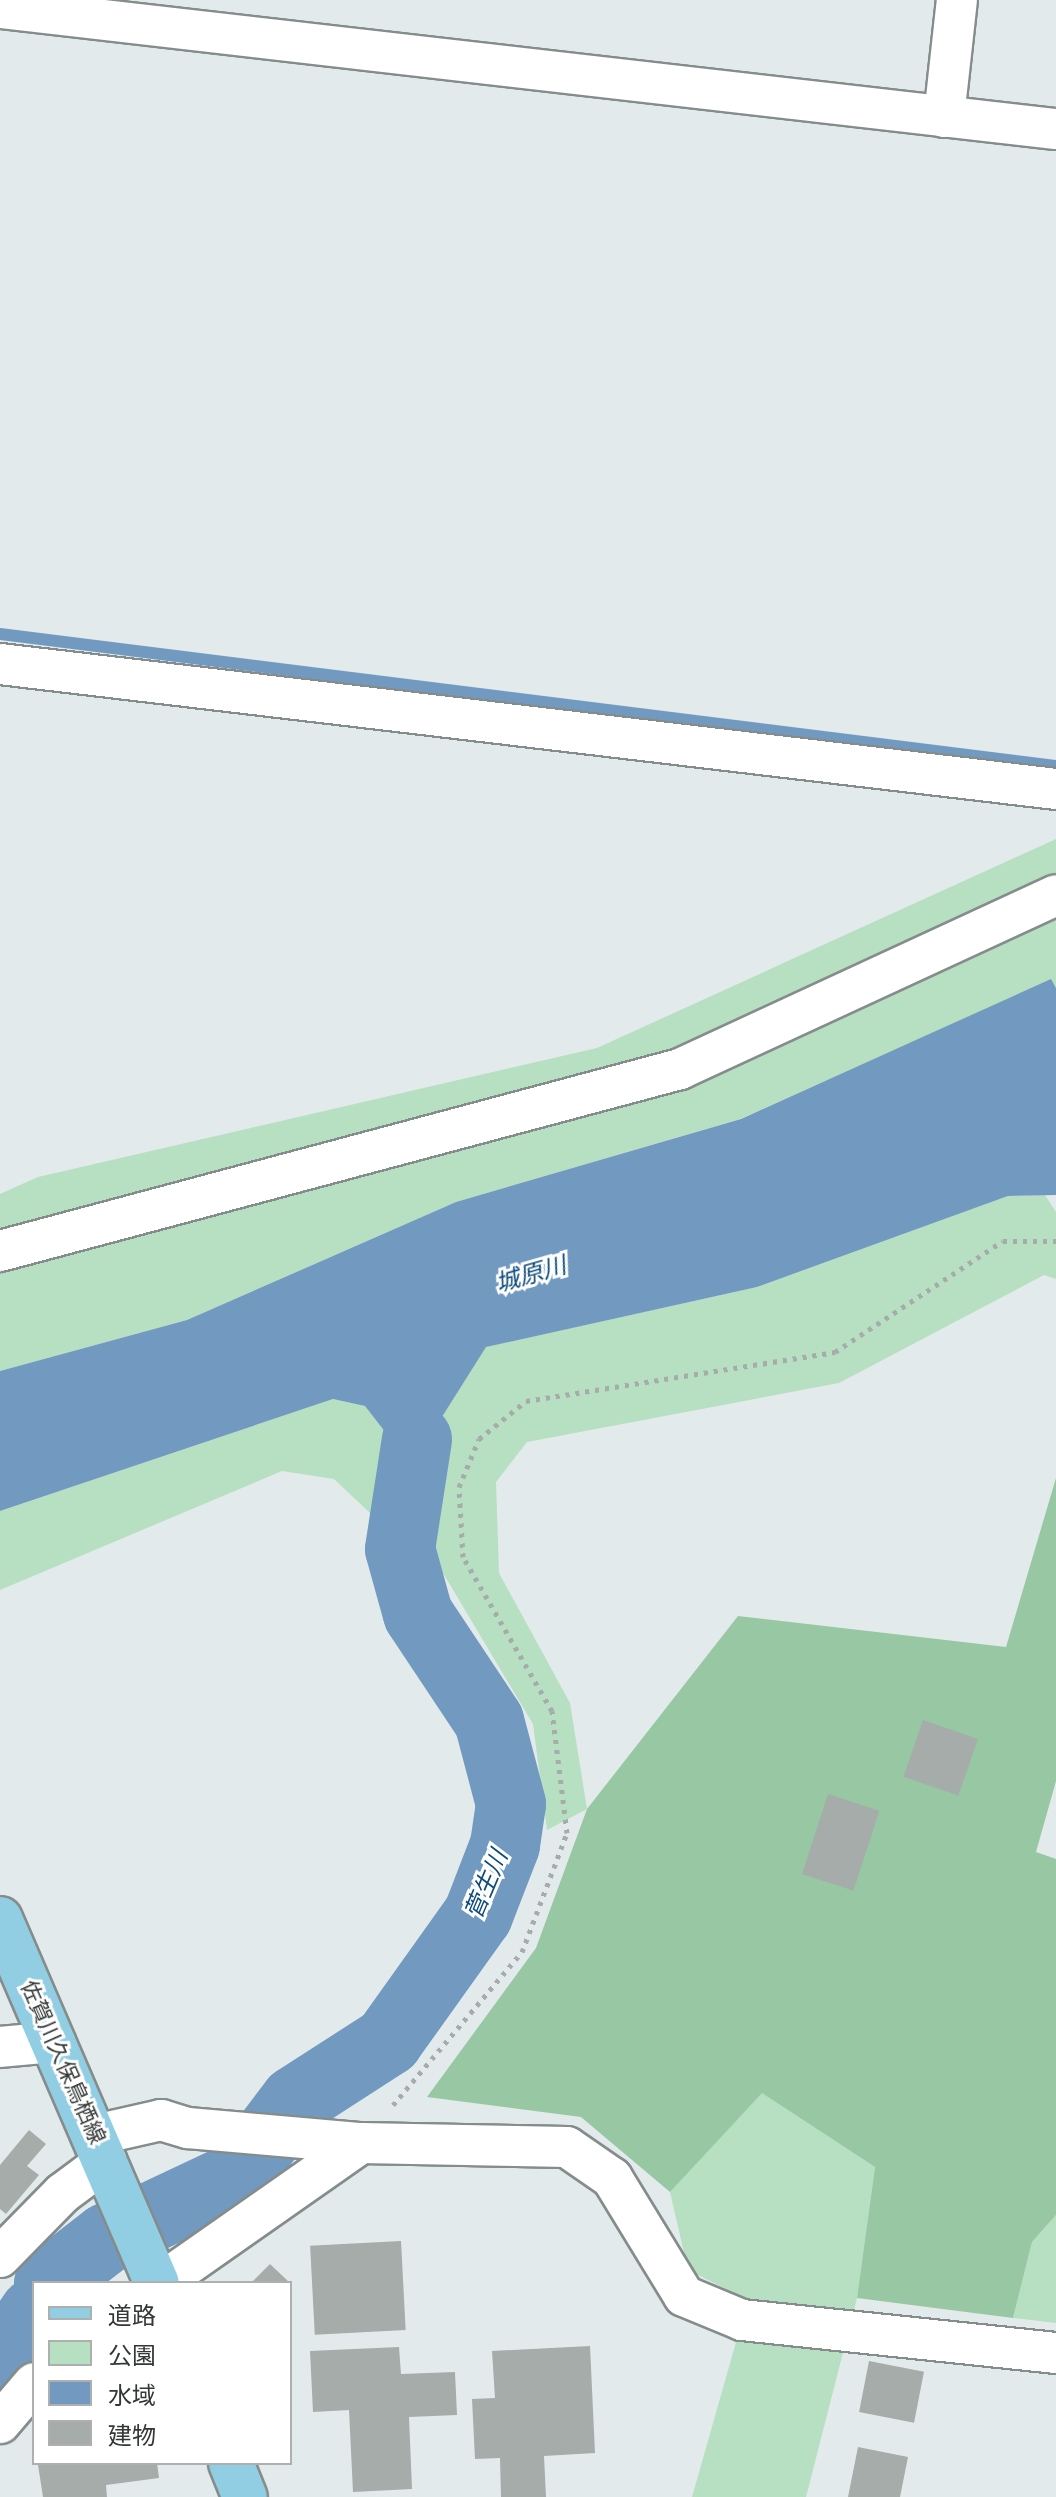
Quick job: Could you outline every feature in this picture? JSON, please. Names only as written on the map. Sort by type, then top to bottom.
[{"type":"main road","name":"佐賀川久保鳥栖線","points":[[0,1919],[158,2281]]},
{"type":"main road","points":[[232,2465],[245,2497]]},
{"type":"street","points":[[944,117],[957,0]]},
{"type":"street","points":[[0,8],[1056,129]]},
{"type":"street","points":[[0,664],[1056,789]]},
{"type":"street","points":[[0,1251],[680,1069],[1056,895]]},
{"type":"street","points":[[0,2047],[55,2042]]},
{"type":"street","points":[[0,2257],[63,2193],[100,2148],[161,2120],[188,2128],[361,2143],[567,2147],[612,2178],[684,2296],[742,2320],[1056,2353]]},
{"type":"street","points":[[162,2281],[361,2143]]},
{"type":"street","points":[[0,2423],[32,2385]]},
{"type":"path","points":[[361,2143],[522,1952],[567,1833],[552,1711],[463,1557],[459,1487],[479,1439],[526,1401],[835,1352],[1003,1241],[1056,1241]]},
{"type":"green space","points":[[1056,839],[1056,988],[1051,980],[740,1119],[456,1202],[187,1320],[0,1371],[0,1194],[38,1177],[597,1048]]},
{"type":"green space","points":[[1045,1195],[1056,1212],[1056,1279],[1044,1275],[839,1383],[527,1442],[496,1482],[499,1573],[570,1703],[587,1809],[547,1830],[533,1724],[421,1536],[435,1428],[485,1347],[757,1287],[1008,1196]]},
{"type":"green space","points":[[333,1399],[365,1406],[389,1437],[387,1529],[334,1479],[282,1471],[0,1590],[0,1511]]},
{"type":"green space","points":[[1056,1478],[1056,1781],[1036,1852],[1056,1859],[1056,2215],[1032,2242],[1013,2318],[857,2298],[875,2167],[762,2093],[670,2192],[581,2117],[427,2097],[536,1948],[587,1809],[738,1616],[1006,1647]]},
{"type":"green space","points":[[761,2092],[875,2167],[857,2298],[806,2497],[692,2497],[748,2300],[688,2270],[670,2192]]},
{"type":"green space","points":[[1056,2215],[1056,2323],[1013,2318],[1032,2242]]},
{"type":"water","name":"城原川","points":[[1051,979],[1056,988],[1056,1195],[1008,1196],[757,1287],[486,1347],[435,1428],[421,1536],[387,1529],[389,1437],[365,1406],[333,1399],[0,1511],[0,1371],[187,1320],[456,1202],[741,1119]]},
{"type":"building","points":[[923,1720],[978,1739],[958,1796],[903,1777]]},
{"type":"building","points":[[828,1794],[879,1811],[853,1891],[802,1874]]},
{"type":"building","points":[[29,2130],[46,2144],[27,2166],[39,2175],[6,2214],[0,2209],[0,2165]]},
{"type":"building","points":[[401,2241],[406,2330],[315,2335],[310,2246]]},
{"type":"building","points":[[270,2264],[288,2281],[253,2281]]},
{"type":"building","points":[[590,2346],[595,2453],[544,2456],[546,2497],[501,2497],[500,2458],[475,2459],[472,2399],[495,2398],[492,2351]]},
{"type":"building","points":[[399,2347],[401,2374],[455,2372],[457,2415],[409,2417],[412,2489],[353,2492],[349,2410],[313,2412],[310,2351]]},
{"type":"building","points":[[869,2361],[924,2372],[914,2423],[859,2412]]},
{"type":"building","points":[[858,2447],[908,2457],[900,2497],[848,2497]]},
{"type":"building","points":[[38,2465],[157,2465],[159,2478],[106,2485],[107,2497],[43,2497]]},
{"type":"waterway","points":[[0,634],[1056,766]]},
{"type":"waterway","name":"菅生川","points":[[52,2281],[107,2238],[238,2176],[295,2101],[388,2041],[478,1915],[505,1845],[511,1804],[489,1721],[418,1614],[400,1549],[417,1439]]},
{"type":"waterway","name":"菅生川","points":[[0,2363],[32,2316]]}]
